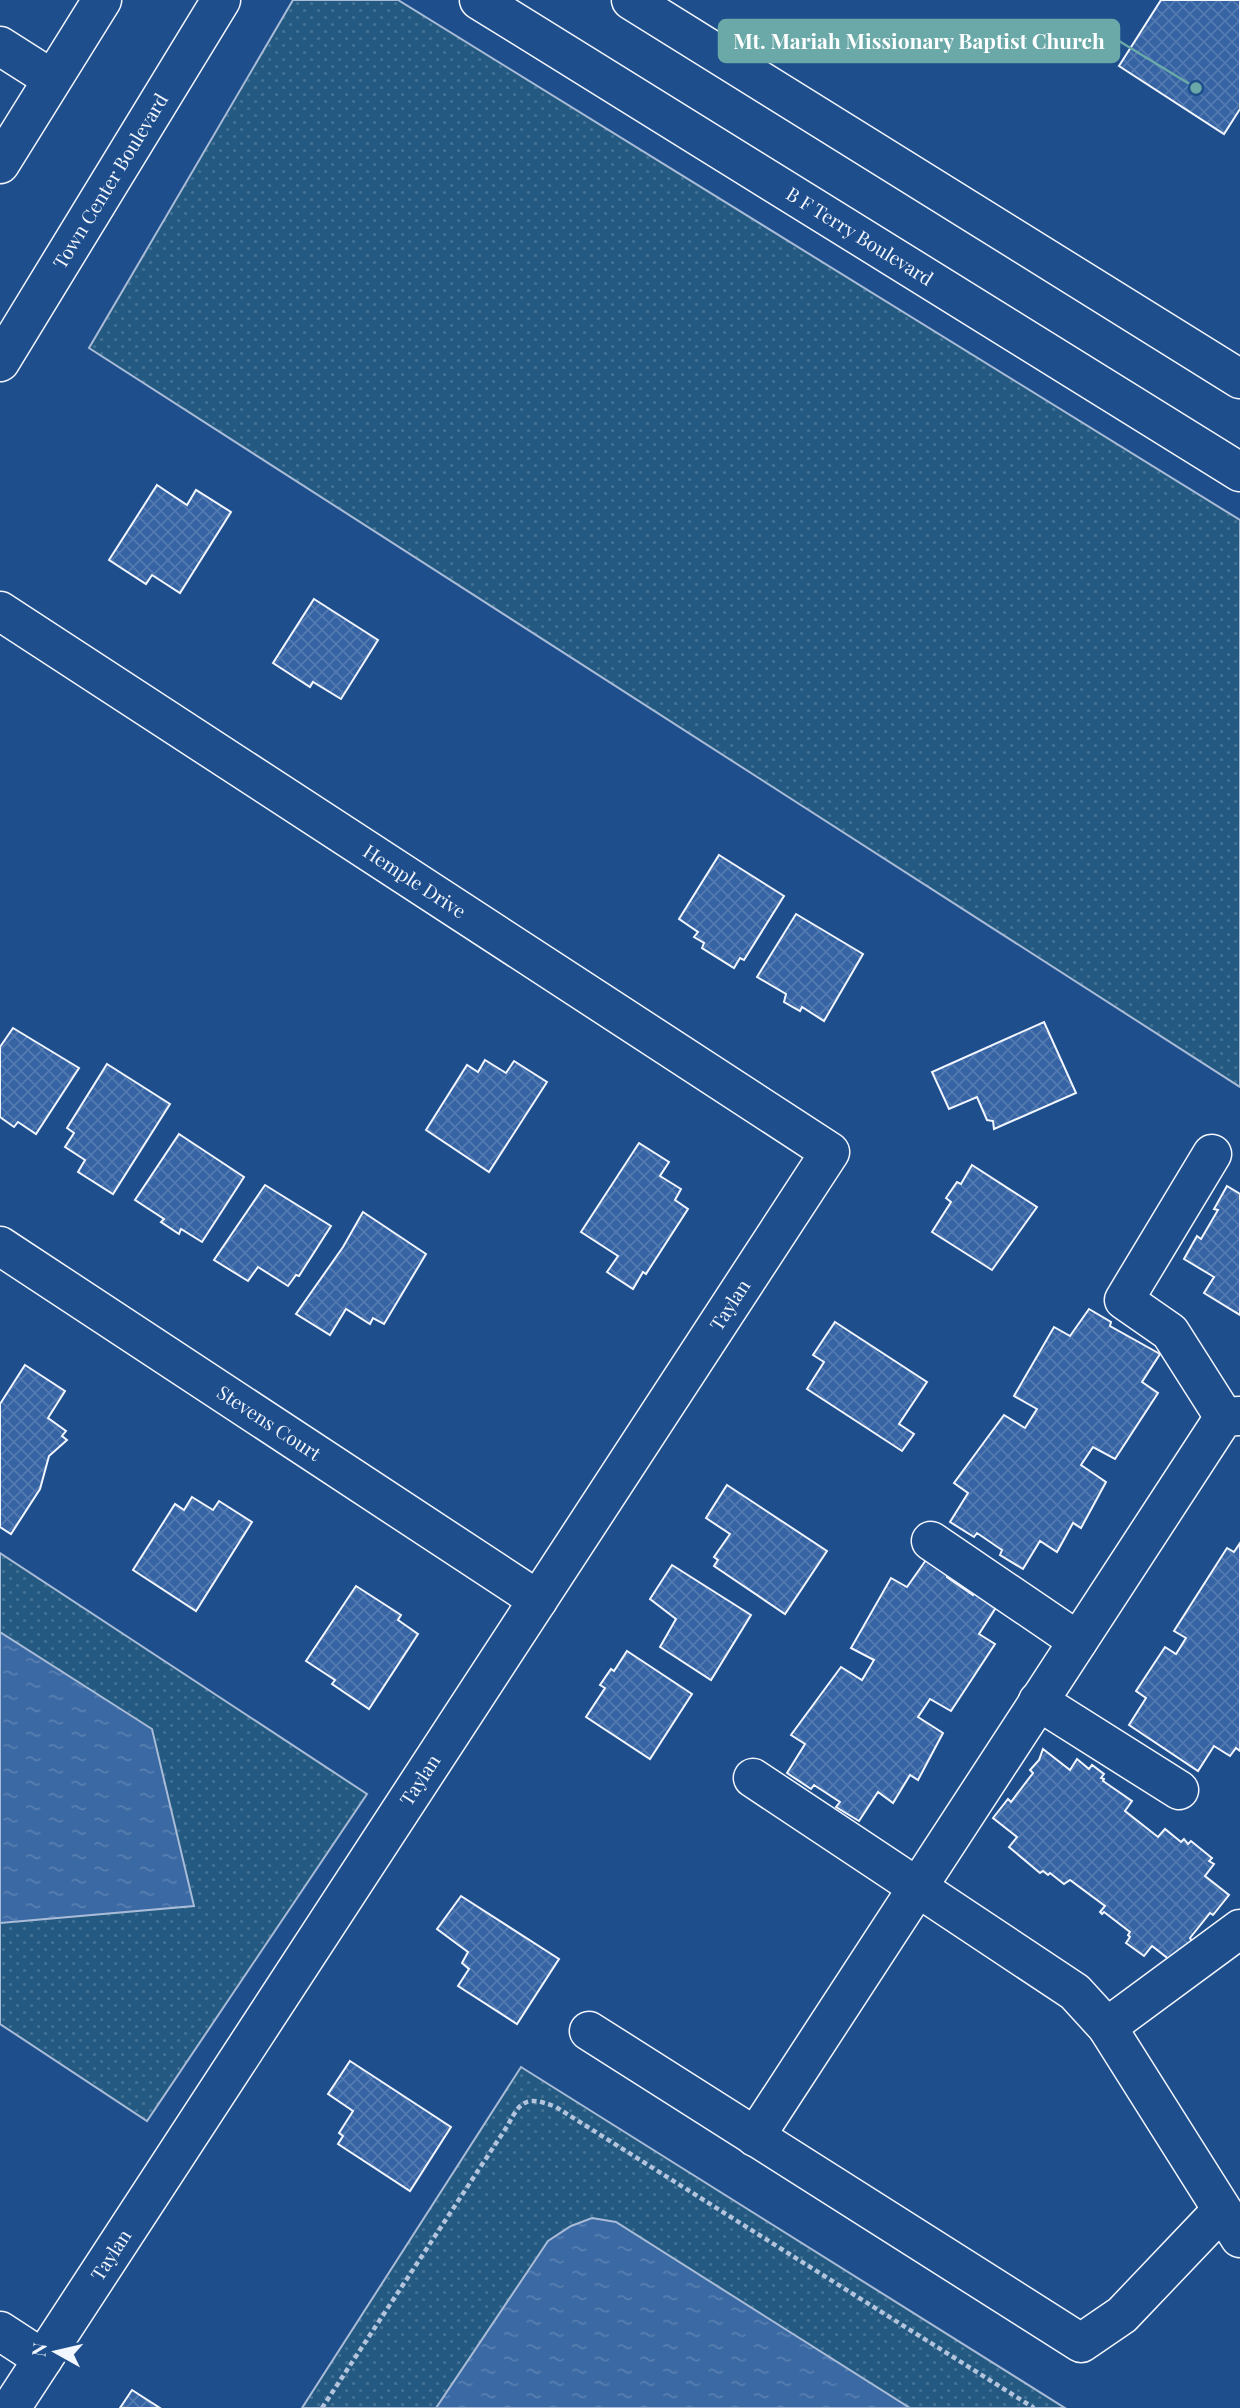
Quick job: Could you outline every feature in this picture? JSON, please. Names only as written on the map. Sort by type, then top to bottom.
[{"type":"street","points":[[0,164],[102,0]]},
{"type":"street","name":"Town Center Boulevard","points":[[0,362],[221,0]]},
{"type":"street","name":"B F Terry Boulevard","points":[[480,0],[1240,472]]},
{"type":"street","points":[[631,0],[1240,379]]},
{"type":"street","points":[[0,46],[52,79]]},
{"type":"street","name":"Hemple Drive","points":[[0,611],[830,1152]]},
{"type":"street","name":"Taylan","points":[[11,2408],[830,1152]]},
{"type":"street","points":[[755,2137],[1038,1701],[1232,1416],[1170,1332],[1124,1300],[1212,1154]]},
{"type":"street","name":"Stevens Court","points":[[0,1246],[538,1600]]},
{"type":"street","points":[[931,1541],[1078,1641]]},
{"type":"street","points":[[1038,1701],[1179,1790]]},
{"type":"street","points":[[589,2031],[1081,2343],[1122,2315],[1231,2224],[1107,2026],[1075,1992],[753,1778]]},
{"type":"street","points":[[1107,2026],[1240,1929]]},
{"type":"street","points":[[0,2331],[43,2359]]},
{"type":"path","points":[[322,2408],[508,2125],[517,2107],[528,2100],[541,2101],[556,2107],[1034,2408]]},
{"type":"shaded area","points":[[293,0],[398,0],[1240,520],[1240,1087],[89,348]]},
{"type":"shaded area","points":[[0,1553],[367,1794],[147,2121],[0,2024]]},
{"type":"shaded area","points":[[521,2067],[1065,2408],[302,2408]]},
{"type":"water","points":[[0,1632],[152,1729],[194,1906],[0,1923]]},
{"type":"water","points":[[592,2218],[616,2222],[910,2408],[436,2408],[548,2241],[571,2226]]},
{"type":"building","points":[[1161,0],[1240,0],[1240,109],[1224,134],[1119,66]]},
{"type":"building","points":[[157,485],[187,505],[196,490],[231,512],[180,593],[152,575],[146,584],[109,560]]},
{"type":"building","points":[[314,599],[378,640],[341,699],[313,682],[310,687],[273,663]]},
{"type":"building","points":[[719,855],[784,896],[744,960],[740,958],[734,968],[702,948],[704,943],[694,937],[698,932],[679,919]]},
{"type":"building","points":[[796,914],[863,954],[824,1021],[802,1007],[800,1011],[784,1002],[786,994],[757,977]]},
{"type":"building","points":[[1044,1022],[1076,1093],[994,1129],[993,1121],[987,1120],[977,1097],[949,1109],[932,1072]]},
{"type":"building","points":[[13,1028],[79,1068],[36,1134],[18,1122],[14,1127],[0,1117],[0,1047]]},
{"type":"building","points":[[485,1060],[506,1073],[514,1061],[547,1082],[489,1172],[426,1130],[467,1065],[478,1072]]},
{"type":"building","points":[[107,1064],[170,1104],[113,1194],[78,1172],[85,1160],[65,1147],[74,1133],[67,1128]]},
{"type":"building","points":[[179,1134],[244,1177],[202,1242],[181,1229],[179,1234],[161,1222],[164,1219],[135,1200]]},
{"type":"building","points":[[639,1143],[669,1162],[660,1176],[681,1189],[675,1200],[688,1209],[646,1274],[643,1272],[633,1289],[607,1272],[618,1256],[581,1232]]},
{"type":"building","points":[[972,1165],[1037,1207],[992,1270],[932,1232],[951,1202],[946,1198],[957,1182],[961,1184]]},
{"type":"building","points":[[265,1185],[331,1226],[299,1276],[296,1275],[288,1286],[258,1267],[248,1281],[214,1260]]},
{"type":"building","points":[[1227,1186],[1240,1194],[1240,1315],[1204,1293],[1214,1277],[1184,1259],[1197,1236],[1201,1239],[1218,1210],[1214,1209]]},
{"type":"building","points":[[363,1212],[426,1254],[384,1324],[373,1318],[370,1324],[346,1309],[330,1335],[296,1314],[343,1247]]},
{"type":"building","points":[[1089,1309],[1111,1322],[1110,1326],[1160,1354],[1142,1382],[1158,1393],[1115,1459],[1093,1447],[1081,1465],[1106,1482],[1081,1528],[1073,1523],[1057,1552],[1040,1541],[1023,1569],[1000,1555],[1002,1550],[977,1533],[974,1537],[950,1522],[968,1493],[954,1483],[1004,1415],[1025,1428],[1037,1409],[1014,1396],[1054,1327],[1070,1336]]},
{"type":"building","points":[[835,1322],[927,1382],[899,1424],[914,1434],[902,1451],[807,1389],[824,1362],[813,1355]]},
{"type":"building","points":[[25,1365],[65,1391],[48,1418],[66,1431],[62,1436],[67,1440],[49,1456],[40,1489],[11,1534],[0,1527],[0,1404]]},
{"type":"building","points":[[727,1485],[827,1551],[785,1614],[714,1566],[718,1560],[714,1557],[730,1534],[706,1518]]},
{"type":"building","points":[[192,1497],[213,1510],[219,1501],[252,1522],[196,1611],[133,1570],[175,1504],[184,1510]]},
{"type":"building","points":[[1240,1543],[1240,1751],[1236,1748],[1230,1756],[1214,1746],[1198,1771],[1129,1725],[1146,1698],[1136,1691],[1165,1647],[1176,1654],[1186,1638],[1174,1631],[1227,1548],[1234,1552]]},
{"type":"building","points":[[926,1560],[973,1595],[975,1592],[997,1606],[979,1634],[995,1644],[951,1711],[930,1699],[918,1717],[943,1733],[918,1780],[910,1775],[893,1803],[878,1792],[859,1821],[836,1807],[840,1802],[814,1785],[811,1789],[787,1773],[805,1744],[791,1735],[841,1667],[862,1680],[874,1660],[851,1648],[891,1578],[907,1587]]},
{"type":"building","points":[[672,1565],[751,1615],[711,1680],[660,1647],[676,1619],[650,1599]]},
{"type":"building","points":[[356,1586],[401,1615],[398,1620],[418,1634],[369,1709],[332,1684],[335,1680],[306,1661]]},
{"type":"building","points":[[627,1651],[692,1694],[650,1759],[586,1717],[605,1688],[600,1685],[611,1669],[614,1671]]},
{"type":"building","points":[[1043,1749],[1070,1770],[1077,1759],[1089,1769],[1092,1765],[1104,1774],[1101,1778],[1103,1781],[1132,1801],[1125,1811],[1158,1837],[1165,1829],[1181,1842],[1184,1839],[1188,1844],[1191,1841],[1212,1858],[1209,1861],[1214,1864],[1205,1876],[1229,1895],[1190,1938],[1192,1941],[1175,1964],[1152,1946],[1144,1956],[1126,1943],[1130,1932],[1104,1912],[1100,1912],[1105,1906],[1070,1880],[1064,1884],[1050,1873],[1040,1873],[1009,1847],[1017,1837],[993,1818],[1008,1799],[1011,1802],[1033,1773],[1030,1770],[1039,1760]]},
{"type":"building","points":[[461,1896],[559,1959],[517,2024],[458,1986],[469,1969],[462,1963],[468,1952],[437,1929]]},
{"type":"building","points":[[350,2061],[451,2127],[410,2191],[338,2144],[343,2136],[339,2133],[353,2111],[328,2094]]},
{"type":"building","points":[[132,2390],[160,2408],[120,2408]]},
{"type":"place","name":"Mt. Mariah Missionary Baptist Church","points":[[1196,88]]}]
